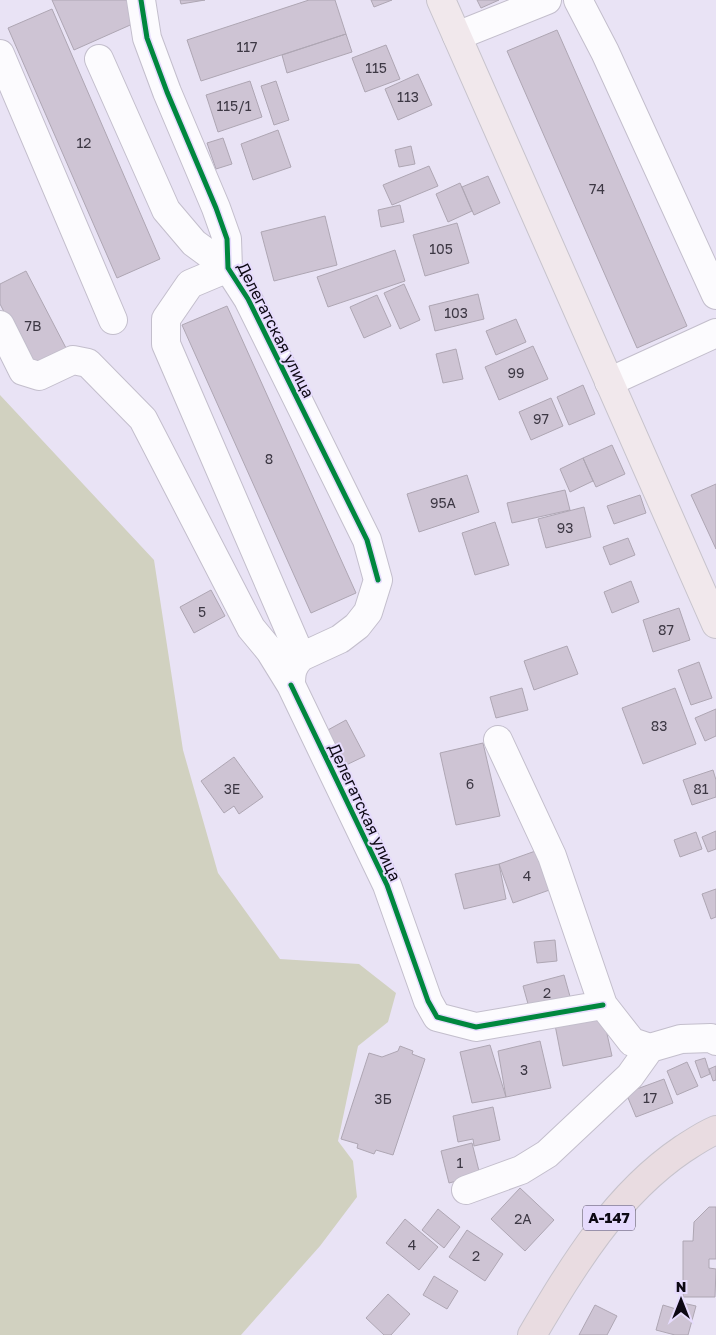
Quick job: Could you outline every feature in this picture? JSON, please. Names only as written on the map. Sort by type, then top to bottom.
[{"type":"highway","name":"А-147","points":[[528,1335],[595,1235],[628,1194],[664,1162],[706,1134],[716,1130]]},
{"type":"main road","points":[[441,0],[716,624]]},
{"type":"street","name":"Делегатская улица","points":[[141,0],[147,38],[227,239],[228,268],[248,299],[366,540],[378,580],[368,612],[357,626],[340,639],[301,656]]},
{"type":"street","points":[[457,36],[547,0]]},
{"type":"street","points":[[578,0],[605,52],[716,295]]},
{"type":"street","points":[[0,54],[113,320]]},
{"type":"street","points":[[98,59],[166,210],[194,243],[228,268]]},
{"type":"street","points":[[228,268],[190,284],[166,319],[166,344],[301,656],[294,664],[291,672],[291,686]]},
{"type":"street","points":[[0,325],[23,371],[39,376],[74,360],[88,364],[143,419],[250,628],[270,651],[291,686]]},
{"type":"street","points":[[609,382],[716,333]]},
{"type":"street","name":"Делегатская улица","points":[[291,686],[387,885],[428,1001],[437,1017],[476,1027],[603,1006]]},
{"type":"street","points":[[498,740],[552,856],[603,1006],[632,1042],[650,1048],[682,1039],[711,1038],[716,1041]]},
{"type":"street","points":[[466,1190],[521,1170],[547,1154],[630,1076],[650,1048]]},
{"type":"green space","points":[[0,395],[154,560],[183,750],[218,873],[280,959],[359,964],[396,993],[388,1022],[358,1046],[338,1141],[353,1161],[357,1197],[320,1246],[241,1335],[0,1335]]},
{"type":"building","points":[[52,0],[127,0],[137,22],[74,50]]},
{"type":"building","points":[[180,0],[205,0],[181,4]]},
{"type":"building","points":[[309,0],[335,0],[346,34],[201,81],[187,40]]},
{"type":"building","points":[[371,0],[392,0],[374,7]]},
{"type":"building","points":[[477,0],[499,0],[481,8]]},
{"type":"building","points":[[52,9],[160,259],[117,278],[8,28]]},
{"type":"building","points":[[557,30],[687,326],[637,348],[507,51]]},
{"type":"building","points":[[346,34],[352,52],[287,73],[282,55]]},
{"type":"building","points":[[386,45],[400,79],[365,92],[352,58]]},
{"type":"building","points":[[418,74],[432,105],[398,120],[385,89]]},
{"type":"building","points":[[250,81],[262,117],[218,132],[206,95]]},
{"type":"building","points":[[276,81],[289,120],[274,125],[261,86]]},
{"type":"building","points":[[278,130],[291,167],[253,180],[241,144]]},
{"type":"building","points":[[223,138],[232,164],[216,169],[207,143]]},
{"type":"building","points":[[411,146],[415,164],[399,167],[395,150]]},
{"type":"building","points":[[429,166],[438,186],[392,205],[383,185]]},
{"type":"building","points":[[488,176],[500,203],[474,215],[462,187]]},
{"type":"building","points":[[460,183],[472,211],[448,222],[436,194]]},
{"type":"building","points":[[400,205],[404,222],[381,227],[378,210]]},
{"type":"building","points":[[325,216],[337,265],[274,281],[261,232]]},
{"type":"building","points":[[457,223],[469,263],[425,276],[413,235]]},
{"type":"building","points":[[395,250],[405,281],[328,307],[317,277]]},
{"type":"building","points":[[26,271],[66,348],[32,366],[0,304],[0,284]]},
{"type":"building","points":[[404,284],[420,320],[400,329],[384,293]]},
{"type":"building","points":[[478,294],[484,319],[435,331],[429,306]]},
{"type":"building","points":[[377,295],[391,326],[364,338],[350,307]]},
{"type":"building","points":[[227,306],[356,593],[311,613],[182,325]]},
{"type":"building","points":[[516,319],[526,342],[496,355],[486,331]]},
{"type":"building","points":[[533,346],[548,379],[499,400],[485,367]]},
{"type":"building","points":[[456,349],[463,379],[443,383],[436,354]]},
{"type":"building","points":[[583,385],[595,414],[569,425],[557,397]]},
{"type":"building","points":[[551,398],[563,426],[531,440],[519,412]]},
{"type":"building","points":[[612,445],[625,474],[596,487],[583,458]]},
{"type":"building","points":[[583,458],[593,481],[570,492],[560,469]]},
{"type":"building","points":[[467,475],[479,512],[419,532],[407,494]]},
{"type":"building","points":[[716,484],[716,549],[691,495]]},
{"type":"building","points":[[565,490],[570,510],[512,523],[507,503]]},
{"type":"building","points":[[640,495],[646,513],[614,524],[607,506]]},
{"type":"building","points":[[584,507],[591,537],[546,548],[538,519]]},
{"type":"building","points":[[495,522],[509,565],[475,575],[462,533]]},
{"type":"building","points":[[628,538],[635,555],[610,565],[603,547]]},
{"type":"building","points":[[631,581],[639,602],[612,613],[604,592]]},
{"type":"building","points":[[211,590],[225,616],[194,633],[180,607]]},
{"type":"building","points":[[679,608],[690,640],[653,652],[643,620]]},
{"type":"building","points":[[567,646],[578,674],[534,690],[524,661]]},
{"type":"building","points":[[699,662],[712,698],[691,705],[678,670]]},
{"type":"building","points":[[522,688],[528,710],[496,718],[490,697]]},
{"type":"building","points":[[675,688],[696,744],[643,764],[622,708]]},
{"type":"building","points":[[716,709],[716,736],[705,741],[695,718]]},
{"type":"building","points":[[346,720],[365,756],[344,766],[326,731]]},
{"type":"building","points":[[483,743],[500,816],[456,825],[440,753]]},
{"type":"building","points":[[234,757],[263,797],[239,814],[234,806],[224,813],[201,781]]},
{"type":"building","points":[[713,770],[716,780],[716,797],[692,805],[683,780]]},
{"type":"building","points":[[716,831],[716,849],[708,852],[702,837]]},
{"type":"building","points":[[696,832],[702,849],[680,857],[674,840]]},
{"type":"building","points":[[541,849],[555,888],[513,903],[499,864]]},
{"type":"building","points":[[499,864],[506,899],[464,909],[455,874]]},
{"type":"building","points":[[716,889],[716,917],[711,919],[702,894]]},
{"type":"building","points":[[555,940],[557,961],[537,963],[534,942]]},
{"type":"building","points":[[564,975],[571,1000],[530,1011],[523,986]]},
{"type":"building","points":[[603,1016],[612,1056],[563,1066],[555,1025]]},
{"type":"building","points":[[540,1041],[551,1088],[506,1097],[498,1051]]},
{"type":"building","points":[[490,1045],[506,1097],[472,1103],[460,1052]]},
{"type":"building","points":[[400,1046],[413,1051],[412,1054],[425,1059],[393,1155],[376,1150],[374,1154],[357,1148],[358,1144],[341,1139],[369,1053],[382,1057],[398,1051]]},
{"type":"building","points":[[705,1058],[710,1074],[701,1078],[695,1061]]},
{"type":"building","points":[[687,1062],[698,1086],[677,1095],[667,1071]]},
{"type":"building","points":[[716,1066],[716,1080],[713,1081],[709,1069]]},
{"type":"building","points":[[664,1079],[673,1103],[636,1117],[626,1093]]},
{"type":"building","points":[[493,1107],[500,1140],[474,1146],[473,1139],[458,1142],[453,1116]]},
{"type":"building","points":[[472,1143],[480,1175],[449,1183],[441,1151]]},
{"type":"building","points":[[520,1188],[554,1220],[525,1251],[491,1219]]},
{"type":"building","points":[[709,1207],[716,1207],[716,1259],[709,1259],[709,1268],[716,1269],[715,1297],[683,1297],[683,1241],[693,1241],[694,1222]]},
{"type":"building","points":[[438,1209],[460,1227],[444,1248],[422,1230]]},
{"type":"building","points":[[405,1219],[438,1247],[419,1270],[386,1243]]},
{"type":"building","points":[[467,1230],[503,1254],[485,1281],[449,1257]]},
{"type":"building","points":[[434,1276],[458,1291],[447,1309],[423,1295]]},
{"type":"building","points":[[388,1294],[410,1314],[391,1335],[384,1335],[366,1318]]},
{"type":"building","points":[[678,1302],[696,1306],[688,1335],[675,1335],[656,1330],[663,1305],[676,1309]]},
{"type":"building","points":[[595,1305],[617,1316],[607,1335],[579,1335]]},
{"type":"cycle path","points":[[141,0],[147,38],[227,239],[228,268],[248,299],[367,540],[378,580]]},
{"type":"cycle path","points":[[291,685],[387,885],[428,1001],[437,1017],[476,1027],[603,1005]]}]
